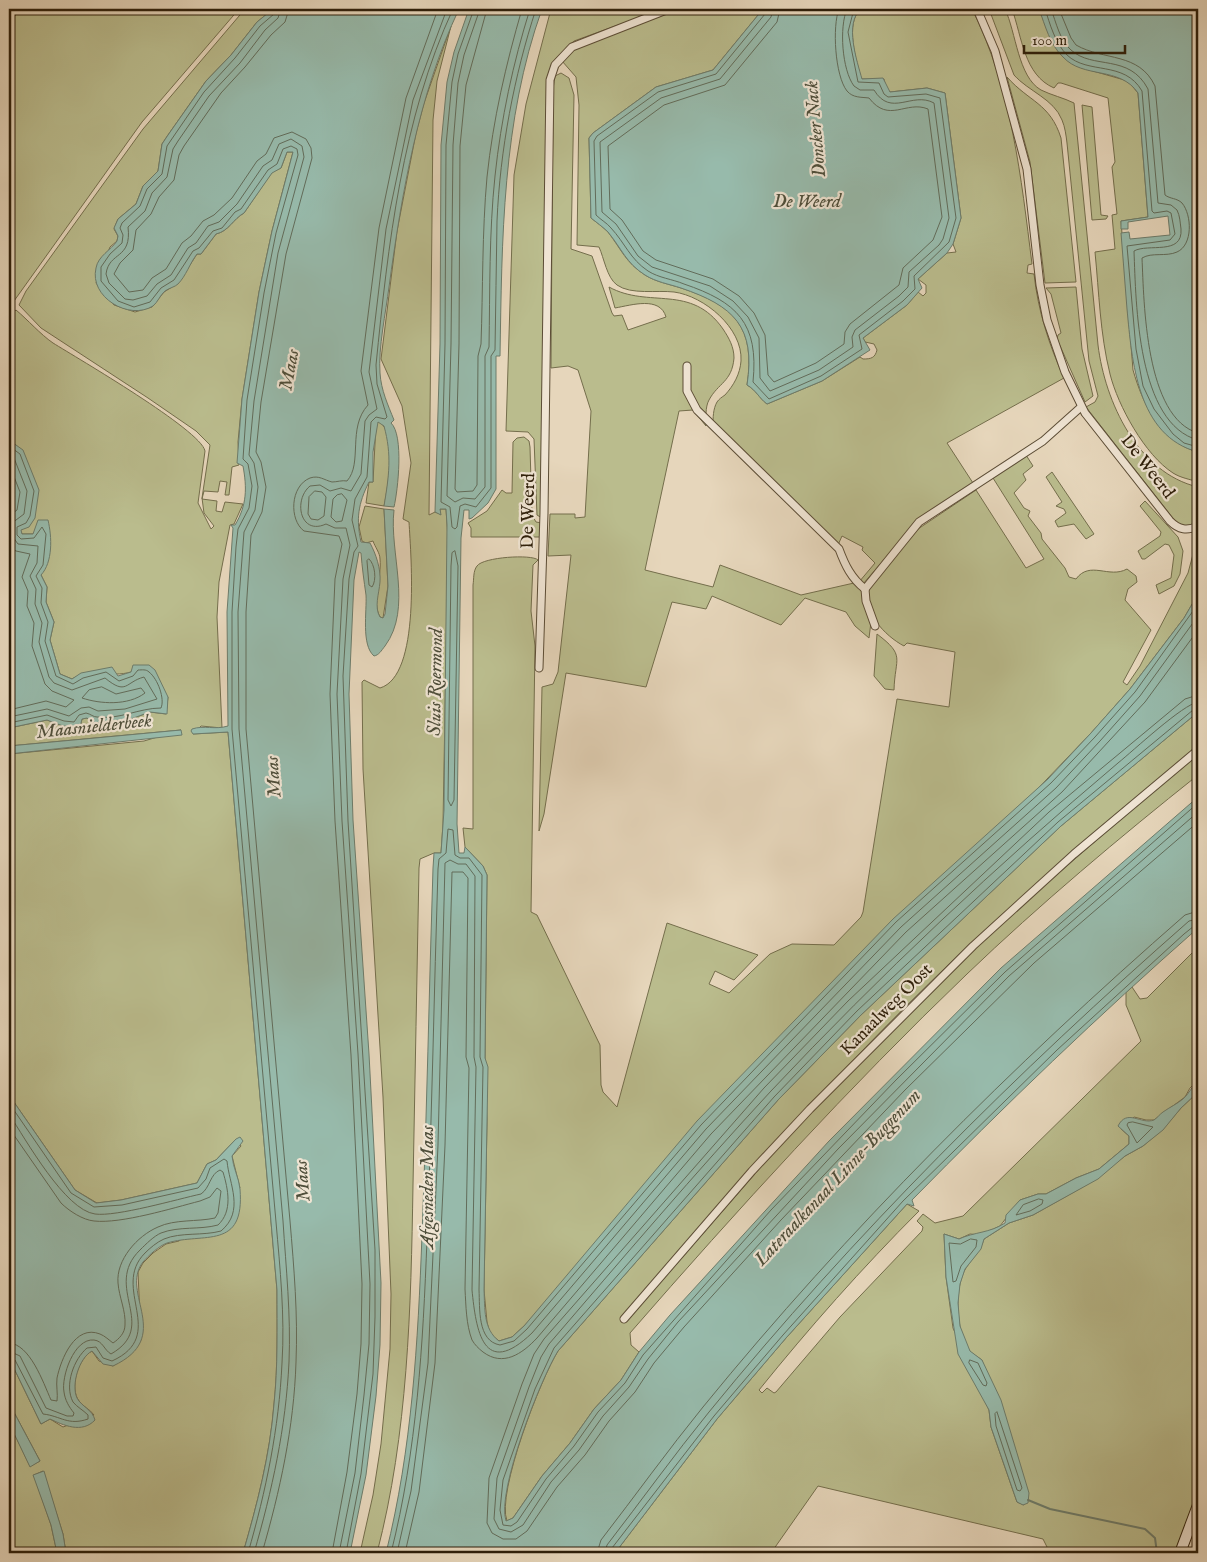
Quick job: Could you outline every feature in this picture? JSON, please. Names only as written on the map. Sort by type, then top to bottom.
[{"type":"main road","points":[[1180,1553],[1198,1505]]},
{"type":"street","name":"De Weerd","points":[[539,668],[544,513],[550,80],[555,66],[572,47],[585,40],[669,9]]},
{"type":"street","name":"De Weerd","points":[[977,9],[995,50],[1027,169],[1040,285],[1047,320],[1081,406],[1170,521],[1182,529],[1191,529],[1198,526]]},
{"type":"street","points":[[687,366],[687,391],[697,410],[839,548],[844,564],[855,581],[865,589]]},
{"type":"street","points":[[876,626],[866,601],[865,589],[919,522],[1043,441],[1081,406]]},
{"type":"street","name":"Kanaalweg Oost","points":[[624,1319],[752,1171],[810,1109],[973,946],[1074,854],[1198,750]]},
{"type":"shaded area","points":[[20,9],[239,9],[142,122],[9,308],[9,24]]},
{"type":"shaded area","points":[[245,9],[273,9],[257,22],[231,55],[206,81],[162,144],[158,171],[143,186],[136,204],[118,219],[114,229],[118,236],[117,241],[110,247],[96,283],[114,305],[135,312],[152,307],[164,292],[172,287],[186,271],[197,254],[201,254],[216,234],[228,228],[244,213],[272,172],[281,168],[287,152],[293,152],[272,231],[259,292],[242,399],[238,442],[239,465],[232,467],[229,495],[225,495],[227,482],[220,481],[218,492],[204,491],[202,499],[210,445],[196,431],[41,328],[19,305],[26,291],[143,129]]},
{"type":"shaded area","points":[[551,9],[662,9],[574,41],[556,58],[547,85],[542,518],[537,515],[534,439],[528,432],[506,431],[514,175],[526,104]]},
{"type":"shaded area","points":[[675,9],[763,9],[713,70],[656,87],[593,133],[589,138],[591,218],[608,232],[628,261],[645,275],[699,295],[715,302],[728,311],[744,333],[748,348],[747,385],[767,404],[822,381],[860,357],[866,359],[874,356],[877,350],[874,344],[865,342],[863,338],[907,305],[918,292],[923,296],[926,293],[926,285],[918,279],[947,253],[956,252],[953,244],[961,218],[945,93],[927,88],[890,92],[886,88],[884,79],[861,79],[852,33],[856,15],[861,9],[972,9],[986,39],[997,70],[1013,134],[1024,199],[1032,264],[1028,265],[1027,273],[1034,274],[1045,328],[1064,378],[947,443],[973,483],[918,520],[863,584],[859,582],[875,563],[862,550],[863,547],[842,536],[838,545],[713,425],[716,405],[734,383],[741,361],[736,337],[729,326],[709,307],[686,295],[674,292],[629,290],[617,285],[606,268],[599,247],[577,245],[579,105],[576,77],[562,61],[575,48],[659,17]]},
{"type":"shaded area","points":[[989,9],[1005,9],[1022,65],[1033,84],[1041,90],[1074,103],[1098,345],[1108,389],[1128,432],[1142,451],[1158,467],[1177,479],[1198,487],[1198,522],[1192,525],[1184,526],[1176,522],[1086,407],[1095,402],[1098,396],[1089,361],[1065,128],[1053,106],[1014,75]]},
{"type":"shaded area","points":[[1012,9],[1039,9],[1046,26],[1079,67],[1128,81],[1138,93],[1148,217],[1121,221],[1133,370],[1142,396],[1155,420],[1174,440],[1198,452],[1198,482],[1173,473],[1152,454],[1126,415],[1110,374],[1102,328],[1095,252],[1115,249],[1112,215],[1117,214],[1112,167],[1115,162],[1108,98],[1061,83],[1058,83],[1054,88],[1044,82],[1030,65]]},
{"type":"shaded area","points":[[451,26],[437,81],[433,120],[429,515],[435,512],[440,514],[440,509],[446,509],[448,538],[443,824],[441,853],[434,853],[420,859],[419,868],[411,1278],[406,1370],[401,1417],[395,1463],[377,1553],[360,1553],[373,1495],[381,1444],[390,1349],[391,1294],[383,1097],[363,769],[362,682],[364,680],[380,688],[393,679],[402,662],[408,639],[412,587],[409,522],[403,519],[411,463],[402,406],[381,359],[397,231],[416,133],[424,103]]},
{"type":"shaded area","points":[[561,73],[569,78],[574,95],[571,249],[592,256],[612,313],[614,316],[622,315],[628,330],[666,317],[663,310],[652,304],[637,304],[615,308],[609,287],[624,293],[683,301],[697,306],[711,315],[723,329],[733,350],[734,358],[731,372],[708,403],[706,426],[693,410],[679,411],[645,570],[713,587],[720,565],[801,595],[854,583],[863,592],[871,622],[869,638],[855,626],[846,612],[805,598],[781,625],[712,596],[706,609],[672,602],[646,687],[566,673],[544,814],[539,831],[542,687],[553,684],[558,672],[571,555],[548,556],[550,514],[575,514],[575,518],[585,517],[591,411],[578,370],[568,366],[551,368],[553,89],[555,76]]},
{"type":"shaded area","points":[[1007,77],[1045,110],[1051,117],[1061,138],[1076,282],[1045,283],[1030,162]]},
{"type":"shaded area","points":[[1082,105],[1092,107],[1101,215],[1108,216],[1106,219],[1092,220]]},
{"type":"shaded area","points":[[1076,287],[1082,349],[1093,396],[1085,402],[1057,339],[1061,333],[1051,294],[1046,288]]},
{"type":"shaded area","points":[[16,310],[53,343],[111,378],[183,427],[198,441],[205,451],[198,503],[211,529],[214,526],[204,513],[202,499],[217,501],[216,511],[222,512],[225,502],[243,504],[234,524],[230,525],[219,582],[217,617],[222,728],[201,726],[193,734],[228,732],[277,1290],[275,1390],[266,1461],[243,1553],[66,1553],[63,1534],[43,1471],[34,1475],[51,1525],[57,1553],[9,1553],[9,1423],[30,1466],[40,1461],[9,1403],[9,1358],[41,1424],[50,1419],[63,1427],[94,1415],[81,1403],[76,1395],[75,1381],[79,1366],[92,1351],[99,1361],[113,1366],[134,1350],[141,1340],[138,1272],[143,1263],[153,1253],[166,1244],[179,1241],[240,1188],[232,1156],[241,1146],[236,1139],[216,1160],[207,1164],[197,1183],[121,1200],[97,1203],[75,1190],[9,1095],[9,754],[144,741],[181,730],[9,746],[9,728],[47,720],[63,726],[80,727],[82,719],[87,718],[93,723],[128,720],[150,712],[166,714],[168,697],[131,672],[123,674],[85,674],[72,679],[60,674],[50,640],[54,622],[46,602],[47,587],[41,575],[33,534],[22,534],[20,530],[23,451],[9,440],[9,316]]},
{"type":"shaded area","points":[[379,421],[385,428],[390,449],[389,474],[384,506],[366,503],[369,482],[373,482],[376,424]]},
{"type":"shaded area","points":[[524,437],[529,441],[530,447],[532,515],[536,522],[542,523],[540,537],[471,537],[471,528],[468,523],[487,511],[502,490],[506,493],[512,493],[513,442],[517,438]]},
{"type":"shaded area","points":[[1026,455],[1033,466],[1023,474],[1026,480],[1014,493],[1024,508],[1030,511],[1028,516],[1041,533],[1042,539],[1065,568],[1069,577],[1076,579],[1087,571],[1094,570],[1120,572],[1127,569],[1136,576],[1137,582],[1128,589],[1125,600],[1151,630],[1123,682],[1127,685],[1140,666],[1188,573],[1196,543],[1198,542],[1198,594],[1184,618],[1130,689],[1091,733],[524,1326],[512,1337],[499,1341],[490,1334],[484,1290],[487,1120],[485,1058],[487,875],[483,866],[465,847],[463,828],[473,829],[473,585],[477,566],[488,560],[508,557],[527,557],[538,560],[533,565],[531,611],[535,646],[531,912],[537,915],[600,1045],[601,1085],[603,1092],[617,1107],[667,923],[758,955],[734,980],[715,971],[709,984],[729,993],[770,954],[792,944],[834,945],[861,917],[897,699],[949,707],[955,652],[907,643],[904,646],[897,642],[876,622],[868,605],[869,588],[918,529],[976,490],[1026,568],[1044,559],[993,478]]},
{"type":"shaded area","points":[[1052,472],[1094,534],[1086,539],[1074,524],[1058,527],[1055,521],[1066,513],[1064,509],[1056,506],[1062,502],[1046,477]]},
{"type":"shaded area","points":[[1145,501],[1178,537],[1183,551],[1180,574],[1174,586],[1159,594],[1156,585],[1171,578],[1174,555],[1169,545],[1165,544],[1145,559],[1142,559],[1138,551],[1160,536],[1161,532],[1140,506]]},
{"type":"shaded area","points":[[365,506],[384,509],[388,586],[383,618],[380,617],[377,611],[376,604],[380,557],[373,541],[366,543],[362,541],[359,527]]},
{"type":"shaded area","points":[[877,634],[892,647],[897,658],[894,690],[885,689],[874,676]]},
{"type":"shaded area","points":[[1198,712],[1198,747],[1106,823],[1016,902],[886,1026],[761,1162],[622,1319],[625,1323],[795,1128],[984,938],[1198,752],[1198,775],[1080,872],[967,974],[880,1060],[712,1240],[630,1333],[631,1345],[639,1352],[621,1380],[594,1409],[570,1443],[542,1476],[513,1518],[507,1521],[505,1507],[514,1462],[531,1409],[558,1351],[778,1100],[861,1015],[1061,826]]},
{"type":"shaded area","points":[[1198,947],[1198,1080],[1185,1097],[1154,1120],[1134,1117],[1121,1129],[1129,1136],[1129,1144],[1099,1169],[1076,1178],[1046,1194],[1038,1194],[1020,1200],[1000,1226],[980,1235],[970,1234],[959,1239],[944,1234],[946,1277],[953,1328],[989,1410],[991,1427],[1017,1502],[1024,1505],[982,1360],[969,1350],[961,1333],[958,1297],[962,1276],[984,1239],[1009,1223],[1033,1215],[1088,1184],[1125,1156],[1143,1146],[1163,1129],[1198,1092],[1198,1494],[1176,1553],[1050,1553],[1043,1539],[818,1486],[771,1553],[615,1553],[717,1419],[786,1338],[907,1204],[919,1211],[877,1254],[817,1321],[759,1390],[762,1393],[767,1388],[774,1393],[776,1392],[840,1317],[922,1231],[923,1227],[917,1221],[923,1214],[935,1223],[963,1216],[1141,1041],[1126,1005],[1126,992],[1132,987],[1140,999],[1147,998]]},
{"type":"water","name":"Maas","points":[[273,9],[459,9],[433,76],[413,145],[383,330],[380,373],[383,391],[394,420],[391,423],[398,439],[399,450],[394,507],[384,506],[389,456],[384,426],[378,422],[373,452],[373,482],[369,482],[362,497],[359,512],[361,542],[370,543],[378,562],[380,577],[377,609],[380,617],[383,618],[388,586],[384,509],[394,510],[393,527],[399,598],[398,615],[393,631],[385,646],[379,654],[374,656],[367,644],[366,595],[361,553],[359,552],[354,580],[349,694],[353,820],[369,1054],[381,1283],[380,1345],[376,1396],[366,1475],[350,1553],[243,1553],[262,1480],[272,1423],[277,1361],[277,1290],[228,732],[193,734],[191,731],[196,728],[228,726],[227,612],[233,528],[231,525],[235,525],[239,518],[245,496],[243,466],[237,463],[242,399],[259,292],[272,231],[293,152],[287,152],[281,168],[272,173],[244,213],[228,228],[216,234],[201,254],[197,254],[181,281],[165,291],[153,306],[143,310],[133,310],[113,304],[105,297],[95,279],[99,260],[117,241],[118,236],[114,228],[118,219],[136,204],[143,186],[158,171],[162,144],[206,81],[231,55],[257,22]]},
{"type":"water","points":[[469,9],[542,9],[529,51],[519,94],[507,181],[502,268],[500,356],[496,356],[496,489],[488,503],[472,518],[469,519],[469,510],[464,510],[461,538],[457,824],[459,853],[464,853],[465,847],[483,866],[487,875],[485,1058],[488,1067],[484,1290],[487,1324],[499,1341],[512,1337],[524,1326],[697,1121],[893,919],[1048,779],[1130,689],[1184,618],[1198,594],[1198,712],[1061,826],[861,1015],[778,1100],[558,1351],[541,1385],[522,1435],[508,1486],[505,1506],[506,1521],[513,1518],[542,1476],[570,1443],[594,1409],[621,1380],[639,1352],[670,1315],[829,1141],[1001,968],[1198,797],[1198,928],[1124,994],[982,1130],[912,1200],[914,1206],[907,1204],[786,1338],[717,1419],[615,1553],[386,1553],[395,1514],[408,1435],[416,1355],[424,1189],[433,868],[434,853],[441,853],[444,810],[447,525],[446,509],[440,509],[441,515],[435,512],[440,344],[441,145],[447,82],[454,52]]},
{"type":"water","name":"De Weerd","points":[[763,9],[861,9],[853,23],[853,42],[862,79],[883,78],[890,92],[927,88],[945,93],[961,218],[953,244],[947,253],[918,279],[922,288],[907,305],[863,338],[870,350],[822,381],[767,404],[747,385],[748,348],[744,334],[728,311],[699,295],[645,275],[629,261],[608,232],[591,218],[589,138],[593,133],[656,87],[713,70]]},
{"type":"water","points":[[1039,9],[1198,9],[1198,452],[1178,443],[1162,430],[1150,413],[1142,394],[1132,351],[1121,233],[1129,232],[1130,239],[1170,235],[1168,216],[1128,222],[1128,229],[1121,229],[1121,221],[1148,217],[1138,93],[1122,79],[1071,64],[1058,52],[1051,41]]},
{"type":"water","points":[[9,440],[23,450],[39,490],[35,518],[29,527],[21,530],[22,534],[33,534],[38,520],[48,520],[50,556],[41,575],[47,587],[46,602],[54,622],[50,640],[60,674],[72,679],[81,673],[112,667],[118,676],[131,672],[133,665],[149,665],[155,670],[168,697],[167,714],[150,712],[128,720],[93,723],[87,718],[82,719],[80,727],[63,726],[47,720],[9,728]]},
{"type":"water","points":[[181,730],[182,735],[9,754],[9,746]]},
{"type":"water","points":[[1198,1080],[1198,1092],[1181,1108],[1163,1130],[1143,1146],[1125,1156],[1098,1179],[1033,1215],[1009,1223],[984,1239],[981,1249],[965,1269],[960,1284],[958,1303],[960,1326],[970,1351],[982,1360],[1001,1400],[1029,1493],[1028,1503],[1023,1505],[1017,1502],[991,1427],[989,1410],[958,1354],[946,1277],[944,1234],[959,1239],[994,1229],[1005,1223],[1006,1215],[1020,1200],[1038,1194],[1046,1194],[1076,1178],[1099,1169],[1129,1144],[1129,1136],[1118,1126],[1122,1121],[1126,1118],[1144,1121],[1154,1120],[1183,1099]]},
{"type":"water","points":[[9,1095],[75,1190],[96,1203],[121,1200],[197,1183],[207,1164],[216,1160],[236,1139],[240,1137],[243,1141],[232,1156],[240,1189],[240,1209],[236,1222],[229,1230],[219,1235],[167,1243],[151,1254],[143,1262],[137,1274],[143,1329],[140,1342],[131,1354],[113,1366],[103,1364],[92,1351],[83,1359],[77,1372],[75,1393],[79,1401],[92,1413],[95,1420],[84,1427],[72,1427],[50,1419],[41,1424],[9,1358]]},
{"type":"water","points":[[9,1403],[40,1461],[30,1467],[9,1423]]},
{"type":"water","points":[[44,1471],[63,1534],[66,1553],[57,1553],[51,1525],[33,1475]]},
{"type":"waterway","points":[[1028,1500],[1050,1509],[1145,1529],[1155,1538],[1157,1553]]},
{"type":"water label","name":"Doncker Nack","points":[[816,129]]},
{"type":"water label","name":"Sluis Roermond","points":[[436,682]]},
{"type":"water label","name":"Maasnielderbeek","points":[[94,727]]},
{"type":"water label","name":"Lateraalkanaal Linne-Buggenum","points":[[838,1178]]},
{"type":"water label","name":"Afgesneden Maas","points":[[428,1187]]}]
